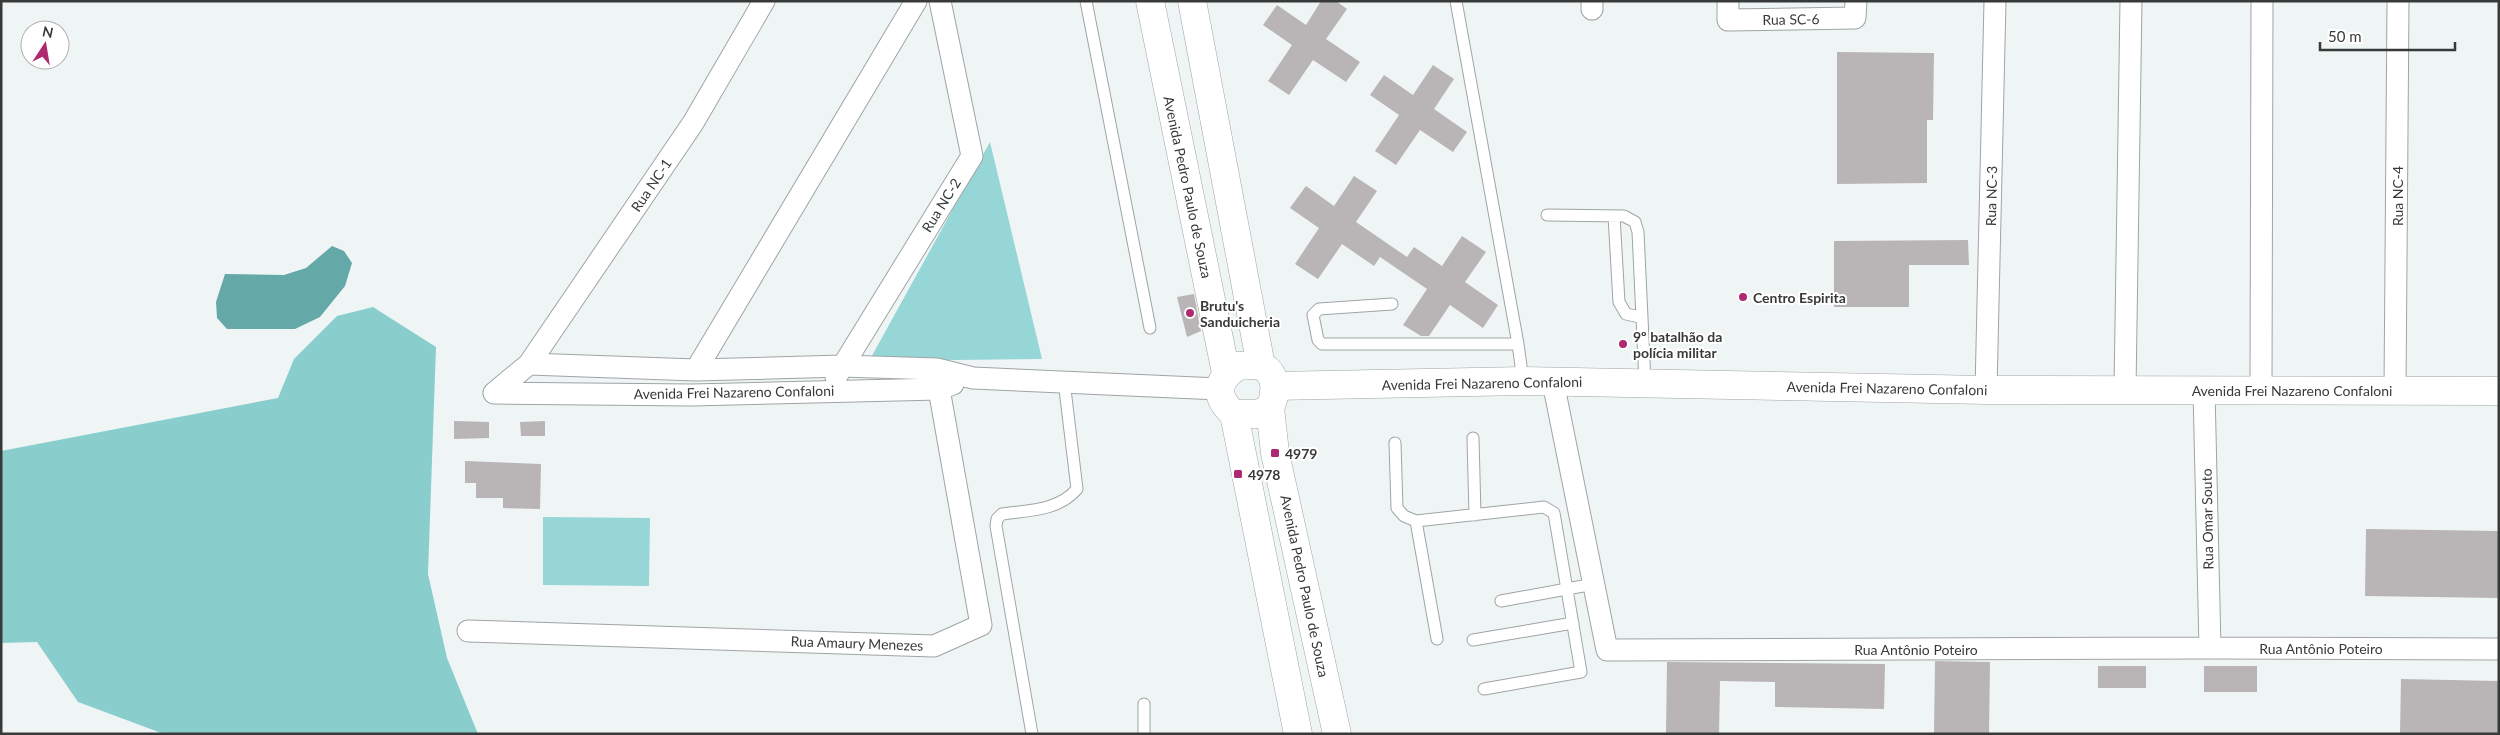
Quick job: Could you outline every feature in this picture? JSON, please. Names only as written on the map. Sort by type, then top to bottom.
[{"type":"main road","name":"Avenida Pedro Paulo de Souza","points":[[1150,1],[1223,381]]},
{"type":"main road","name":"Avenida Pedro Paulo de Souza","points":[[1192,1],[1268,387],[1275,452],[1337,734]]},
{"type":"main road","points":[[1234,414],[1258,414],[1268,387],[1238,366],[1223,381],[1224,405],[1234,414],[1298,734]]},
{"type":"main road","name":"Avenida Frei Nazareno Confaloni","points":[[1268,387],[1523,381],[1986,390],[2499,391]]},
{"type":"street","name":"Rua NC-1","points":[[494,393],[529,364],[692,123],[764,1]]},
{"type":"street","points":[[696,370],[916,1]]},
{"type":"street","name":"Rua NC-2","points":[[828,390],[972,156],[940,1]]},
{"type":"street","name":"Rua SC-6","points":[[1728,1],[1728,20],[1855,18],[1856,1]]},
{"type":"street","name":"Rua NC-3","points":[[1986,390],[1996,1]]},
{"type":"street","points":[[2125,389],[2131,1]]},
{"type":"street","points":[[2261,390],[2262,1]]},
{"type":"street","name":"Rua NC-4","points":[[2395,391],[2398,1]]},
{"type":"street","name":"Avenida Frei Nazareno Confaloni","points":[[529,364],[696,370],[842,366],[938,379]]},
{"type":"street","name":"Avenida Frei Nazareno Confaloni","points":[[494,393],[692,395],[828,390],[938,379],[973,378],[1223,381]]},
{"type":"street","name":"Rua Amaury Menezes","points":[[468,631],[934,646],[981,625],[938,379]]},
{"type":"street","name":"Rua Antônio Poteiro","points":[[1553,382],[1606,650],[2499,649]]},
{"type":"street","name":"Rua Omar Souto","points":[[2204,390],[2210,648]]},
{"type":"lane","points":[[1086,1],[1150,328]]},
{"type":"lane","points":[[1456,1],[1518,344],[1523,381]]},
{"type":"lane","points":[[1547,215],[1624,216],[1635,222],[1638,232],[1640,317],[1645,382]]},
{"type":"lane","points":[[1614,216],[1619,302],[1626,314],[1640,317]]},
{"type":"lane","points":[[1392,304],[1319,308],[1313,315],[1318,340],[1322,344],[1518,344]]},
{"type":"lane","points":[[1032,734],[996,526],[997,519],[1002,514],[1052,507],[1068,500],[1077,489],[1064,380]]},
{"type":"lane","points":[[1473,438],[1475,514]]},
{"type":"lane","points":[[1395,443],[1397,508],[1404,516],[1416,521],[1544,507],[1554,513],[1581,672],[1484,689]]},
{"type":"lane","points":[[1416,521],[1437,639]]},
{"type":"lane","points":[[1501,602],[1594,584]]},
{"type":"lane","points":[[1472,640],[1573,623]]},
{"type":"lane","points":[[1144,704],[1144,734]]},
{"type":"shaded area","points":[[990,142],[1042,359],[869,361]]},
{"type":"shaded area","points":[[332,246],[344,251],[352,263],[345,286],[320,317],[295,329],[227,329],[217,318],[216,302],[225,274],[284,275],[306,268]]},
{"type":"shaded area","points":[[373,307],[436,347],[428,574],[447,658],[478,734],[164,734],[78,702],[37,642],[1,643],[1,451],[278,398],[294,359],[337,316]]},
{"type":"shaded area","points":[[543,517],[650,518],[649,586],[543,585]]},
{"type":"building","points":[[1321,1],[1336,1],[1347,9],[1326,39],[1360,62],[1346,82],[1313,60],[1289,95],[1268,81],[1292,45],[1263,25],[1277,5],[1306,25]]},
{"type":"building","points":[[1837,52],[1934,53],[1933,120],[1927,120],[1927,183],[1837,184]]},
{"type":"building","points":[[1433,65],[1454,79],[1434,109],[1467,132],[1453,152],[1420,130],[1396,165],[1375,151],[1399,115],[1370,95],[1384,75],[1413,95]]},
{"type":"building","points":[[1354,176],[1377,191],[1356,222],[1407,257],[1414,247],[1442,266],[1462,236],[1486,252],[1465,282],[1498,305],[1483,328],[1450,305],[1429,336],[1421,336],[1403,325],[1427,289],[1380,257],[1374,266],[1342,244],[1318,279],[1295,264],[1319,228],[1290,208],[1306,186],[1334,206]]},
{"type":"building","points":[[1968,240],[1969,265],[1909,265],[1909,307],[1834,307],[1834,241]]},
{"type":"building","points":[[1194,294],[1201,331],[1187,337],[1177,297]]},
{"type":"building","points":[[454,421],[489,422],[489,438],[454,439]]},
{"type":"building","points":[[545,421],[545,436],[521,436],[520,422]]},
{"type":"building","points":[[465,461],[541,464],[540,509],[503,508],[503,498],[476,498],[476,483],[465,483]]},
{"type":"building","points":[[2366,529],[2499,531],[2499,598],[2365,596]]},
{"type":"building","points":[[1935,661],[1990,662],[1989,734],[1934,734]]},
{"type":"building","points":[[1667,662],[1885,664],[1884,709],[1775,707],[1775,682],[1720,681],[1719,734],[1666,734]]},
{"type":"building","points":[[2098,666],[2146,666],[2146,688],[2098,688]]},
{"type":"building","points":[[2204,666],[2257,666],[2257,692],[2204,692]]},
{"type":"building","points":[[2401,679],[2499,681],[2499,734],[2400,734]]},
{"type":"place","name":"Centro Espirita","points":[[1743,297]]},
{"type":"place","name":"Brutu's Sanduicheria","points":[[1190,313]]},
{"type":"place","name":"9º batalhão da polícia militar","points":[[1623,344]]},
{"type":"place","name":"4979","points":[[1275,453]]},
{"type":"place","name":"4978","points":[[1238,474]]}]
